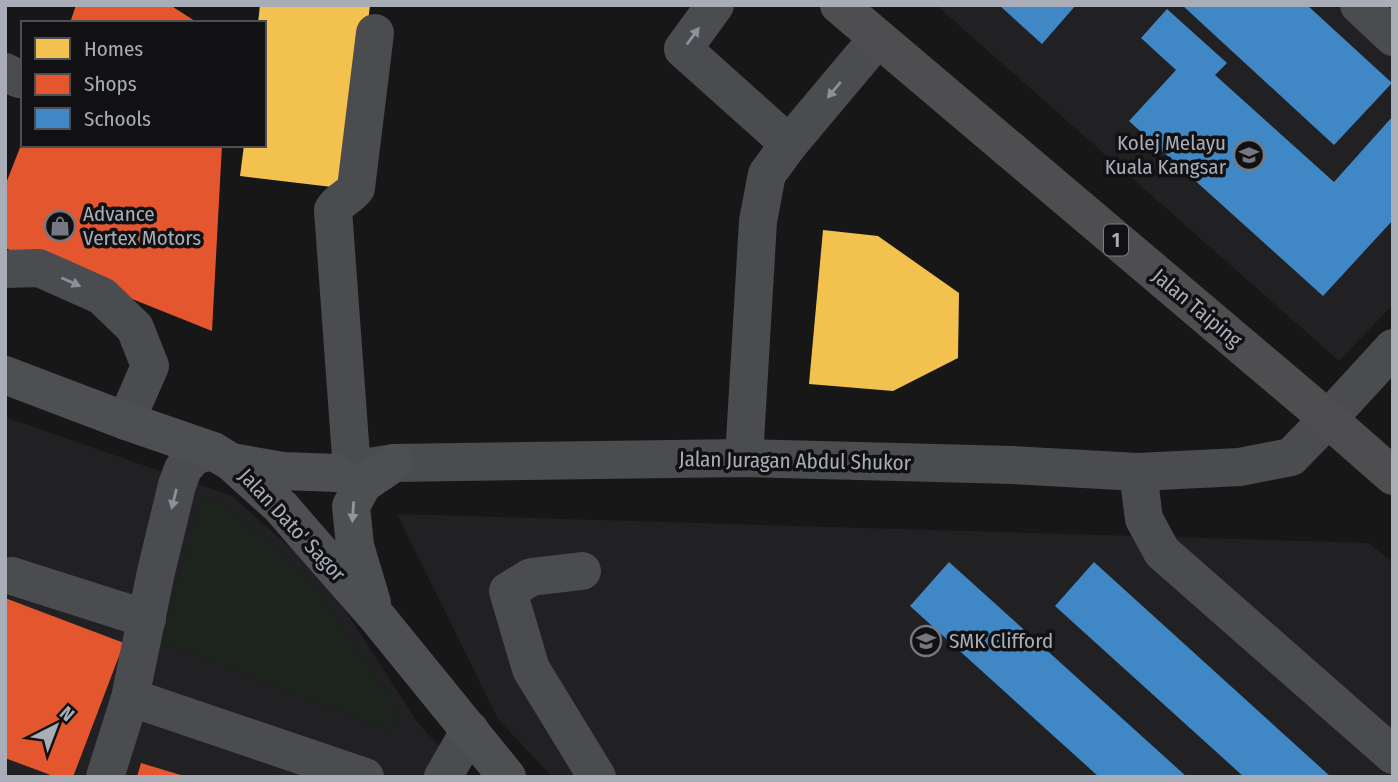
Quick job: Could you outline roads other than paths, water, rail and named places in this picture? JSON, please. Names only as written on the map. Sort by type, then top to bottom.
[{"type":"highway","name":"Jalan Taiping","points":[[839,5],[1393,476]]},
{"type":"main road","name":"Jalan Dato' Sagor","points":[[5,375],[232,464],[281,507],[377,617],[507,777]]},
{"type":"main road","points":[[377,617],[355,546],[351,506],[362,484],[394,463]]},
{"type":"main road","points":[[232,464],[282,471],[344,472]]},
{"type":"street","points":[[715,5],[683,49],[789,144]]},
{"type":"street","points":[[1359,5],[1393,37]]},
{"type":"street","points":[[344,472],[333,210],[356,188],[375,33]]},
{"type":"street","points":[[744,458],[758,221],[767,174],[878,38]]},
{"type":"street","points":[[5,269],[39,268],[102,296],[135,328],[150,366],[126,421]]},
{"type":"street","name":"Jalan Juragan Abdul Shukor","points":[[300,489],[344,472],[394,463],[744,458],[1013,465],[1138,472],[1240,467],[1291,457],[1393,348]]},
{"type":"street","points":[[105,777],[130,698],[166,532],[183,469],[194,456],[232,464],[300,489],[298,506],[306,536]]},
{"type":"street","points":[[1138,472],[1144,519],[1162,552],[1393,755]]},
{"type":"street","points":[[582,570],[531,577],[508,591],[531,668],[597,777]]},
{"type":"street","points":[[12,576],[147,619]]},
{"type":"street","points":[[138,700],[365,777]]},
{"type":"street","points":[[443,777],[470,730]]},
{"type":"place","name":"Kolej Melayu Kuala Kangsar","points":[[1249,155]]},
{"type":"place","name":"Advance Vertex Motors","points":[[60,226]]},
{"type":"place","name":"SMK Clifford","points":[[926,641]]}]
